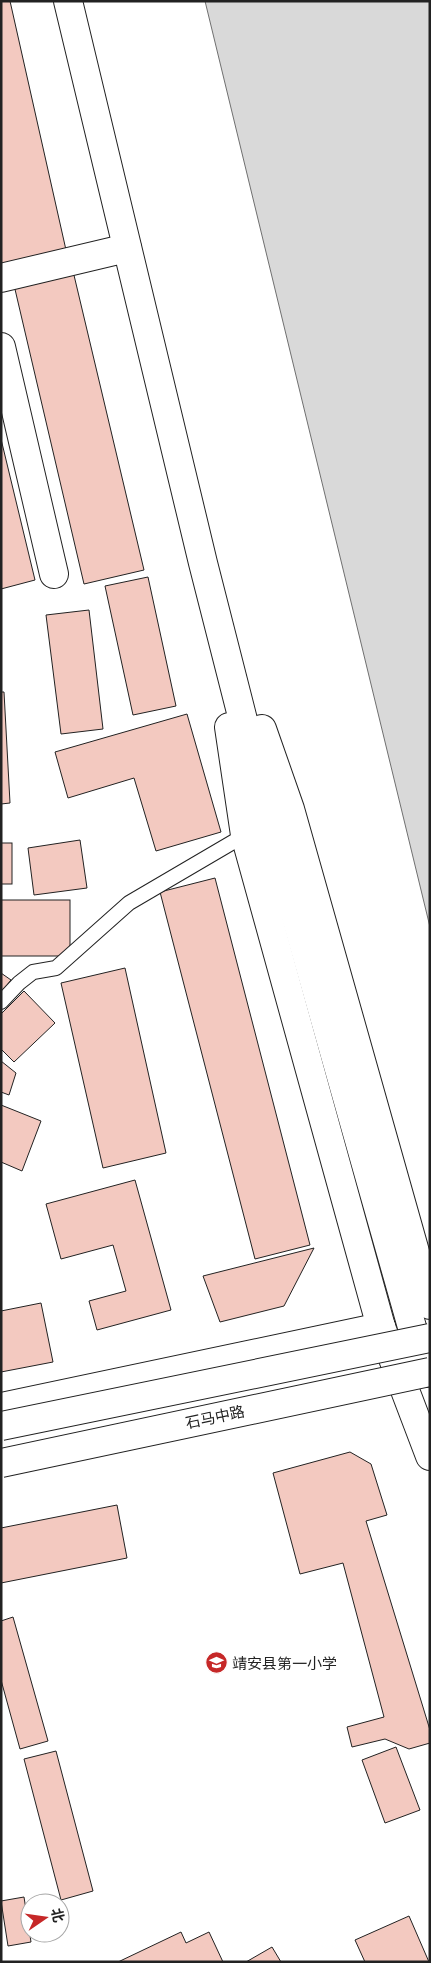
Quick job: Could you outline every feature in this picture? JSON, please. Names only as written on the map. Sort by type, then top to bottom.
[{"type":"main road","points":[[68,1],[203,562],[269,822],[423,1340],[428,1377]]},
{"type":"main road","points":[[1,278],[127,248]]},
{"type":"main road","points":[[1,347],[54,574]]},
{"type":"main road","points":[[203,562],[245,835],[381,1327],[430,1456]]},
{"type":"main road","points":[[203,562],[290,810],[430,1305]]},
{"type":"main road","points":[[1,1407],[381,1327]]},
{"type":"main road","points":[[1,1426],[423,1340]]},
{"type":"main road","name":"石马中路","points":[[1,1463],[428,1377]]},
{"type":"lane","points":[[1,1002],[19,983],[33,972],[56,968],[129,903],[245,835]]},
{"type":"shaded area","points":[[205,1],[430,1],[430,927]]},
{"type":"building","points":[[1,1],[10,1],[66,250],[1,264]]},
{"type":"building","points":[[73,271],[144,570],[84,584],[14,285]]},
{"type":"building","points":[[1,439],[35,580],[1,589]]},
{"type":"building","points":[[148,577],[176,706],[133,715],[105,586]]},
{"type":"building","points":[[89,610],[103,729],[61,734],[46,615]]},
{"type":"building","points":[[1,692],[4,692],[10,803],[1,804]]},
{"type":"building","points":[[187,714],[221,832],[156,851],[134,778],[68,798],[55,752]]},
{"type":"building","points":[[80,840],[87,888],[34,895],[28,848]]},
{"type":"building","points":[[1,843],[12,843],[12,884],[1,884]]},
{"type":"building","points":[[215,878],[310,1245],[255,1259],[160,892]]},
{"type":"building","points":[[1,900],[70,900],[70,956],[1,956]]},
{"type":"building","points":[[125,968],[166,1153],[103,1168],[61,983]]},
{"type":"building","points":[[1,973],[11,980],[1,993]]},
{"type":"building","points":[[24,991],[55,1023],[14,1062],[1,1049],[1,1014]]},
{"type":"building","points":[[1,1061],[16,1073],[9,1095],[1,1092]]},
{"type":"building","points":[[1,1105],[41,1121],[22,1171],[1,1162]]},
{"type":"building","points":[[135,1180],[171,1310],[97,1330],[89,1301],[126,1291],[113,1245],[61,1259],[46,1204]]},
{"type":"building","points":[[314,1248],[284,1306],[220,1322],[203,1276]]},
{"type":"building","points":[[41,1303],[53,1362],[1,1372],[1,1311]]},
{"type":"building","points":[[350,1452],[371,1464],[387,1515],[366,1521],[430,1730],[430,1743],[409,1749],[385,1739],[352,1747],[347,1727],[384,1717],[343,1563],[300,1574],[273,1473]]},
{"type":"building","points":[[117,1505],[127,1558],[1,1583],[1,1528]]},
{"type":"building","points":[[13,1617],[48,1741],[20,1749],[1,1680],[1,1621]]},
{"type":"building","points":[[396,1747],[420,1810],[385,1823],[362,1760]]},
{"type":"building","points":[[56,1751],[93,1891],[70,1897],[70,1893],[59,1893],[24,1759]]},
{"type":"building","points":[[20,1898],[20,1943],[25,1943],[8,1946],[1,1901]]},
{"type":"building","points":[[409,1916],[429,1962],[365,1962],[355,1940]]},
{"type":"building","points":[[181,1932],[186,1943],[209,1932],[223,1962],[118,1962]]},
{"type":"building","points":[[272,1947],[281,1962],[246,1962]]},
{"type":"place","name":"靖安县第一小学","points":[[216,1663]]}]
